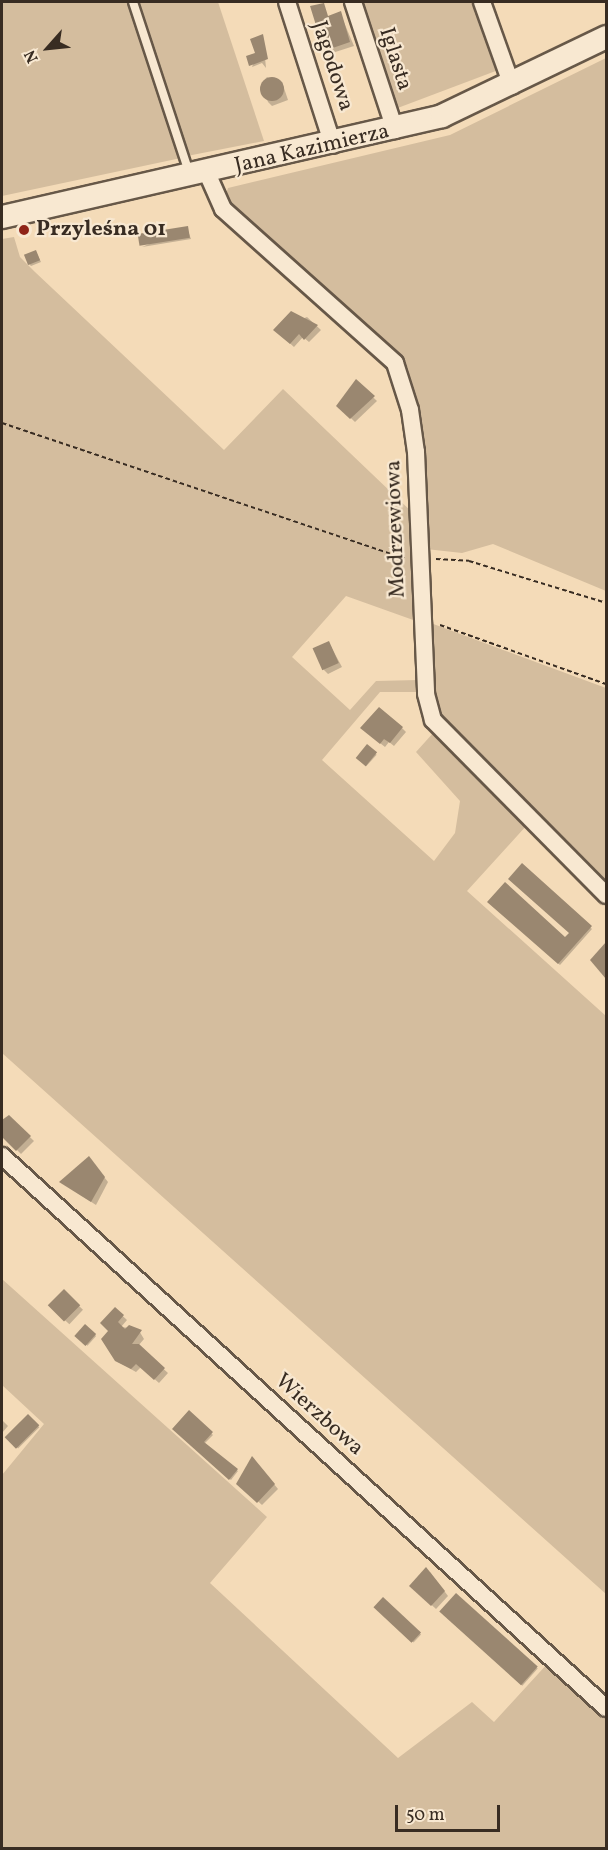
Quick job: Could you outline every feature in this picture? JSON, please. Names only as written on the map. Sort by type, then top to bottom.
[{"type":"main road","name":"Jana Kazimierza","points":[[2,217],[395,130],[512,86],[606,37]]},
{"type":"street","name":"Jagodowa","points":[[287,2],[333,145]]},
{"type":"street","name":"Iglasta","points":[[352,2],[395,130]]},
{"type":"street","points":[[482,2],[512,86]]},
{"type":"street","name":"Modrzewiowa","points":[[199,175],[223,209],[395,363],[410,410],[416,452],[418,558],[426,694],[433,720],[606,895]]},
{"type":"street","name":"Wierzbowa","points":[[2,1156],[606,1708]]},
{"type":"lane","points":[[133,2],[199,175]]},
{"type":"path","points":[[2,423],[399,560],[418,558],[468,561],[606,603]]},
{"type":"path","points":[[423,619],[606,684]]},
{"type":"shaded area","points":[[2,2],[128,2],[181,158],[2,196]]},
{"type":"shaded area","points":[[139,2],[218,2],[264,141],[187,156]]},
{"type":"shaded area","points":[[360,2],[477,2],[501,69],[395,109]]},
{"type":"shaded area","points":[[606,58],[606,591],[493,544],[462,553],[426,549],[422,449],[408,368],[224,200],[228,188],[450,135]]},
{"type":"shaded area","points":[[14,237],[20,257],[224,450],[283,389],[415,515],[416,621],[346,596],[292,657],[350,710],[376,681],[418,680],[419,692],[380,692],[322,760],[434,861],[455,833],[460,801],[416,752],[434,732],[527,825],[467,891],[606,1016],[606,1594],[2,1053],[2,239]]},
{"type":"shaded area","points":[[428,622],[606,688],[606,883],[433,712]]},
{"type":"shaded area","points":[[2,1279],[267,1517],[210,1583],[398,1758],[472,1702],[494,1722],[549,1662],[606,1714],[606,1848],[2,1848],[2,1475],[44,1424],[2,1385]]},
{"type":"building","points":[[324,3],[328,16],[341,11],[350,42],[324,51],[310,6]]},
{"type":"building","points":[[263,34],[268,59],[249,66],[246,56],[255,53],[250,39]]},
{"type":"building","points":[[272,77],[277,78],[283,84],[283,94],[277,100],[272,101],[267,100],[261,94],[260,89],[261,84],[267,78]]},
{"type":"building","points":[[188,226],[190,238],[140,246],[138,234]]},
{"type":"building","points":[[36,250],[40,260],[28,265],[24,255]]},
{"type":"building","points":[[291,311],[318,325],[304,340],[299,334],[290,344],[273,330]]},
{"type":"building","points":[[356,379],[375,396],[350,419],[336,406]]},
{"type":"building","points":[[329,641],[339,663],[322,670],[313,648]]},
{"type":"building","points":[[379,707],[403,727],[390,743],[384,739],[380,744],[360,728]]},
{"type":"building","points":[[367,744],[377,752],[366,766],[356,758]]},
{"type":"building","points":[[522,863],[592,926],[558,964],[487,902],[505,882],[565,937],[569,933],[508,879]]},
{"type":"building","points":[[606,942],[606,979],[590,960]]},
{"type":"building","points":[[9,1115],[31,1136],[16,1151],[2,1137],[2,1120]]},
{"type":"building","points":[[89,1156],[105,1177],[91,1202],[59,1182]]},
{"type":"building","points":[[64,1289],[80,1305],[64,1322],[48,1305]]},
{"type":"building","points":[[115,1307],[124,1315],[118,1322],[125,1329],[129,1325],[142,1330],[132,1344],[139,1344],[165,1368],[154,1380],[136,1364],[131,1369],[115,1361],[101,1339],[108,1331],[100,1323]]},
{"type":"building","points":[[85,1324],[96,1334],[85,1346],[74,1336]]},
{"type":"building","points":[[189,1410],[213,1432],[204,1442],[238,1469],[229,1480],[172,1429]]},
{"type":"building","points":[[28,1414],[39,1425],[16,1449],[5,1437]]},
{"type":"building","points":[[252,1456],[275,1484],[257,1503],[236,1484]]},
{"type":"building","points":[[426,1567],[445,1591],[431,1606],[409,1586]]},
{"type":"building","points":[[456,1593],[538,1667],[521,1685],[439,1612]]},
{"type":"building","points":[[383,1597],[421,1632],[411,1643],[373,1607]]},
{"type":"place","name":"Przyleśna 01","points":[[24,230]]}]
